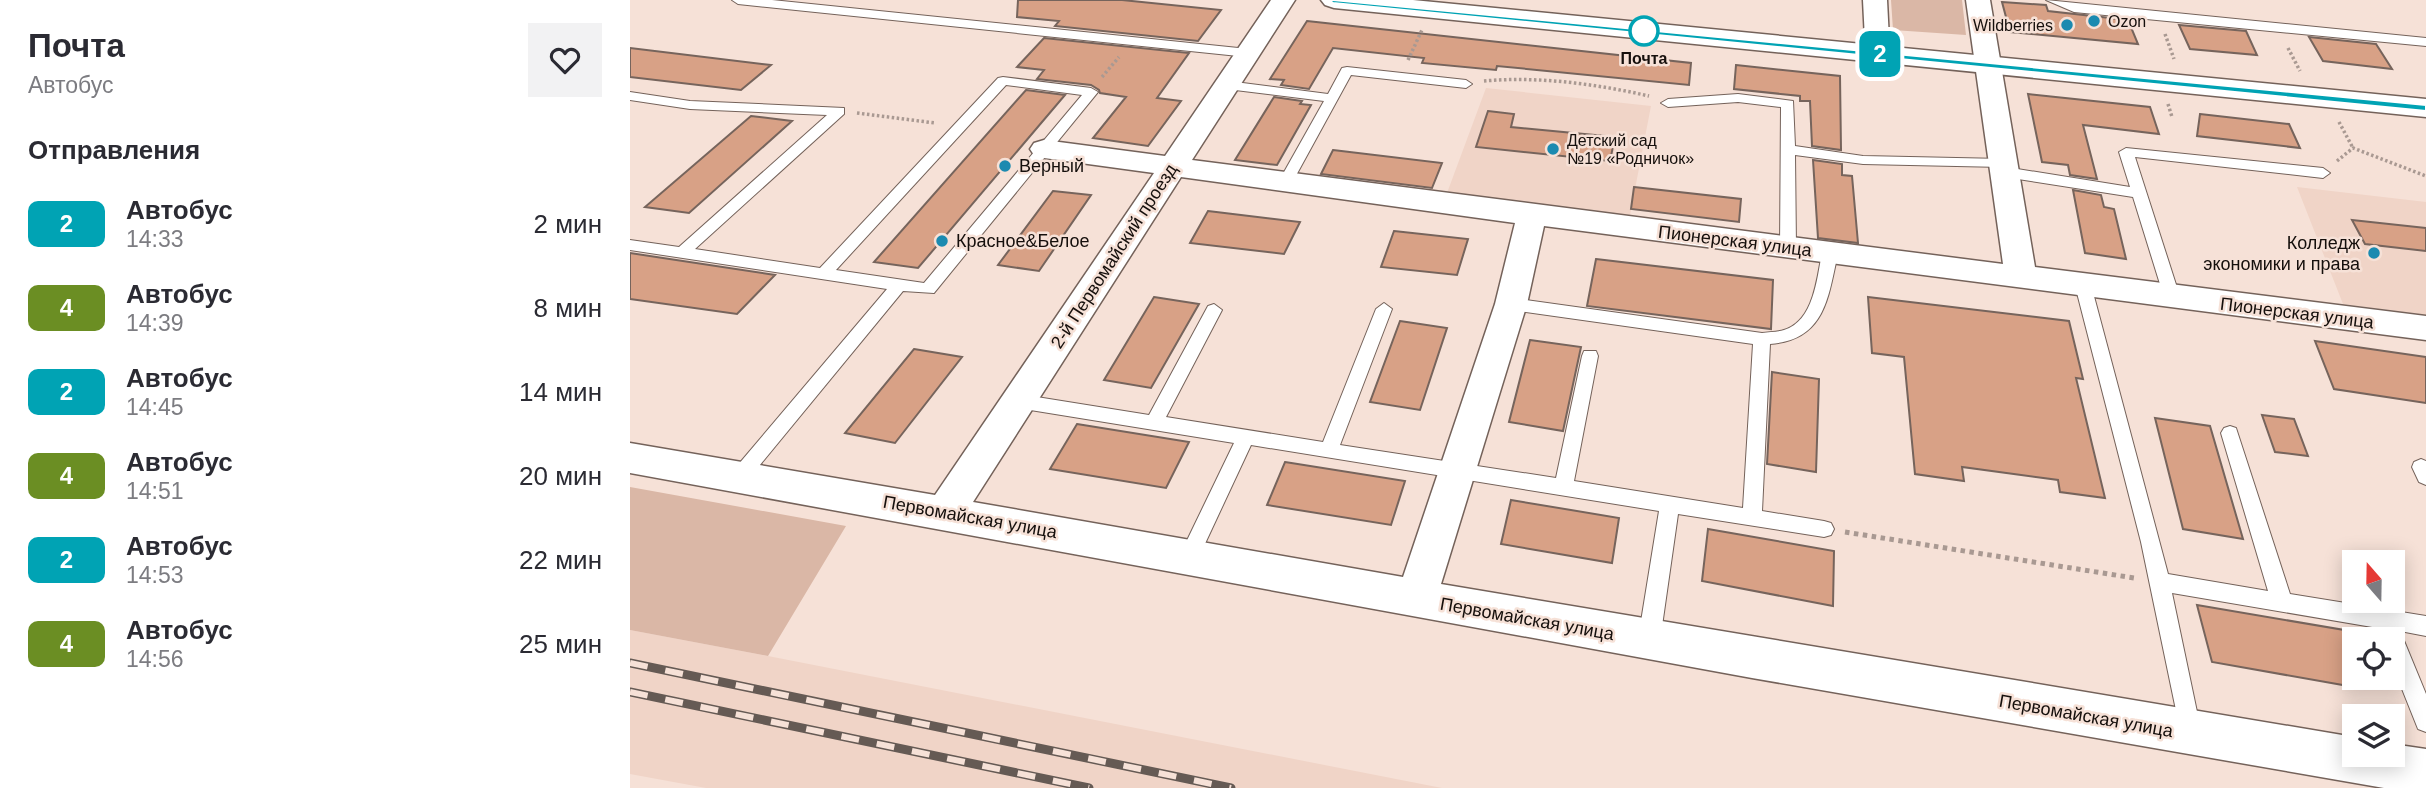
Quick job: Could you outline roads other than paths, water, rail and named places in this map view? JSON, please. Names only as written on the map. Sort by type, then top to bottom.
[{"type":"main road","points":[[1334,0],[2426,108]]},
{"type":"street","name":"2-й Первомайский проезд","points":[[945,512],[1283,0]]},
{"type":"street","points":[[1874,54],[1877,40],[1875,0]]},
{"type":"street","points":[[1978,0],[2021,277]]},
{"type":"street","name":"Пионерская улица","points":[[1044,149],[1532,215],[2426,328]]},
{"type":"street","points":[[1416,599],[1511,303],[1532,215]]},
{"type":"street","name":"Первомайская улица","points":[[630,458],[945,512],[1649,640],[2426,772]]},
{"type":"lane","points":[[738,0],[1132,43],[1248,52]]},
{"type":"lane","points":[[2052,0],[2074,8],[2426,42]]},
{"type":"lane","points":[[1286,181],[1347,71],[1466,84]]},
{"type":"lane","points":[[630,245],[928,289],[1091,92],[1003,81],[825,272]]},
{"type":"lane","points":[[1227,85],[1332,98]]},
{"type":"lane","points":[[630,96],[690,105],[839,111],[683,252]]},
{"type":"lane","points":[[1668,103],[1738,98],[1788,104],[1788,248]]},
{"type":"lane","points":[[1789,150],[1863,160],[2004,167],[2139,193]]},
{"type":"lane","points":[[2172,297],[2126,152],[2323,173]]},
{"type":"lane","points":[[1511,303],[1762,339],[1790,335],[1807,323],[1816,309],[1830,253]]},
{"type":"lane","points":[[2083,285],[2148,529],[2191,734]]},
{"type":"lane","points":[[739,477],[898,286]]},
{"type":"lane","points":[[1329,450],[1384,309]]},
{"type":"lane","points":[[1154,423],[1214,310]]},
{"type":"lane","points":[[1752,517],[1762,339]]},
{"type":"lane","points":[[1563,488],[1590,356]]},
{"type":"lane","points":[[1018,401],[1824,529]]},
{"type":"lane","points":[[2230,433],[2282,602]]},
{"type":"lane","points":[[1189,557],[1246,437]]},
{"type":"lane","points":[[1649,640],[1670,505]]},
{"type":"lane","points":[[2159,582],[2426,626]]},
{"type":"lane","points":[[2385,619],[2426,721]]},
{"type":"railway","points":[[630,663],[1231,788]]},
{"type":"railway","points":[[630,692],[1089,788]]},
{"type":"place","name":"Ozon","points":[[2094,21]]},
{"type":"place","name":"Wildberries","points":[[2067,25]]},
{"type":"place","name":"Почта","points":[[1644,31]]},
{"type":"place","name":"Детский сад №19 «Родничок»","points":[[1553,149]]},
{"type":"place","name":"Верный","points":[[1005,166]]},
{"type":"place","name":"Красное&Белое","points":[[942,241]]},
{"type":"place","name":"Колледж экономики и права","points":[[2374,253]]}]
